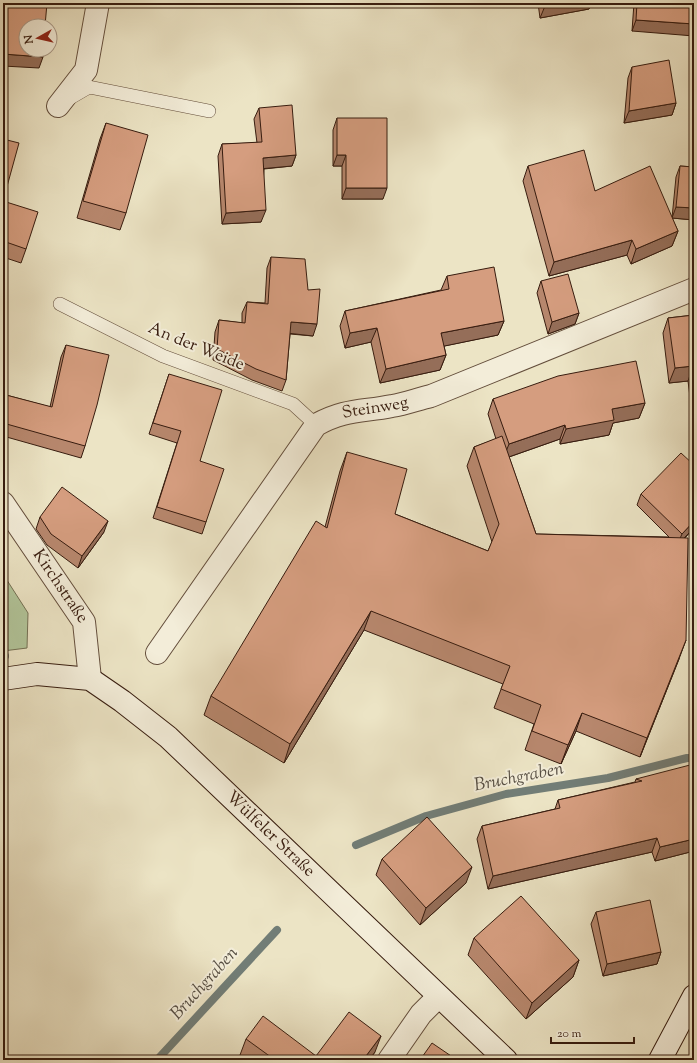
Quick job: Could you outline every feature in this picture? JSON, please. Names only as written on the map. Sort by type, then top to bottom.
[{"type":"street","points":[[58,106],[86,70],[98,3]]},
{"type":"street","name":"Steinweg","points":[[157,653],[316,425],[333,416],[356,410],[392,406],[431,396],[694,289]]},
{"type":"street","name":"Kirchstraße","points":[[3,503],[84,622],[90,679]]},
{"type":"street","name":"Wülfeler Straße","points":[[3,679],[36,674],[90,679],[122,701],[168,737],[438,997],[506,1060]]},
{"type":"street","points":[[660,1060],[694,996]]},
{"type":"street","points":[[389,1060],[421,1014],[438,997]]},
{"type":"lane","points":[[58,106],[89,87],[209,111]]},
{"type":"lane","name":"An der Weide","points":[[60,304],[163,356],[293,404],[316,425]]},
{"type":"green space","points":[[3,574],[28,613],[27,648],[3,651]]},
{"type":"building","points":[[3,3],[47,3],[46,18],[18,18],[18,55],[3,54]]},
{"type":"building","points":[[544,3],[563,3],[545,6]]},
{"type":"building","points":[[637,3],[694,3],[694,24],[636,20]]},
{"type":"building","points":[[669,60],[676,103],[629,111],[632,67]]},
{"type":"building","points":[[292,105],[296,155],[263,158],[266,210],[226,213],[222,144],[262,142],[259,108]]},
{"type":"building","points":[[337,118],[387,118],[387,188],[346,188],[346,155],[337,155]]},
{"type":"building","points":[[106,123],[148,135],[126,213],[83,201]]},
{"type":"building","points":[[3,139],[19,143],[3,201]]},
{"type":"building","points":[[584,150],[595,191],[650,166],[678,231],[636,249],[632,240],[554,262],[528,166]]},
{"type":"building","points":[[680,166],[694,167],[694,208],[676,207]]},
{"type":"building","points":[[3,201],[38,212],[26,249],[3,241]]},
{"type":"building","points":[[271,257],[305,259],[308,290],[320,289],[317,324],[291,322],[286,380],[256,369],[217,349],[219,320],[245,323],[247,302],[268,304]]},
{"type":"building","points":[[494,267],[504,321],[441,333],[446,355],[386,369],[377,328],[350,333],[345,311],[449,289],[447,276]]},
{"type":"building","points":[[568,274],[579,313],[552,322],[541,281]]},
{"type":"building","points":[[694,315],[694,374],[693,366],[675,368],[668,318]]},
{"type":"building","points":[[66,345],[109,355],[85,446],[3,423],[3,407],[6,395],[52,407]]},
{"type":"building","points":[[636,361],[645,403],[612,409],[614,420],[566,429],[565,425],[509,444],[493,399],[558,376]]},
{"type":"building","points":[[169,374],[222,390],[200,461],[224,469],[206,522],[157,507],[181,431],[153,423]]},
{"type":"building","points":[[502,436],[536,534],[688,538],[686,640],[647,738],[582,713],[568,745],[532,731],[541,705],[501,689],[510,666],[371,611],[290,744],[211,696],[316,521],[327,528],[347,452],[407,469],[395,514],[488,551],[499,524],[474,447]]},
{"type":"building","points":[[681,453],[694,465],[694,521],[682,534],[641,494]]},
{"type":"building","points":[[62,487],[108,521],[82,556],[51,534],[40,517]]},
{"type":"building","points":[[690,765],[694,782],[694,839],[660,847],[657,838],[493,876],[482,826],[560,808],[558,800],[642,781],[636,779]]},
{"type":"building","points":[[427,817],[472,867],[426,908],[382,859]]},
{"type":"building","points":[[521,896],[579,960],[532,1003],[474,938]]},
{"type":"building","points":[[650,900],[661,952],[607,964],[596,912]]},
{"type":"building","points":[[349,1012],[381,1036],[363,1060],[275,1060],[246,1039],[263,1016],[316,1056]]},
{"type":"building","points":[[432,1043],[457,1060],[420,1060]]},
{"type":"waterway","name":"Bruchgraben","points":[[356,845],[426,816],[506,794],[608,778],[687,758],[694,758]]},
{"type":"waterway","name":"Bruchgraben","points":[[157,1060],[277,930]]}]
